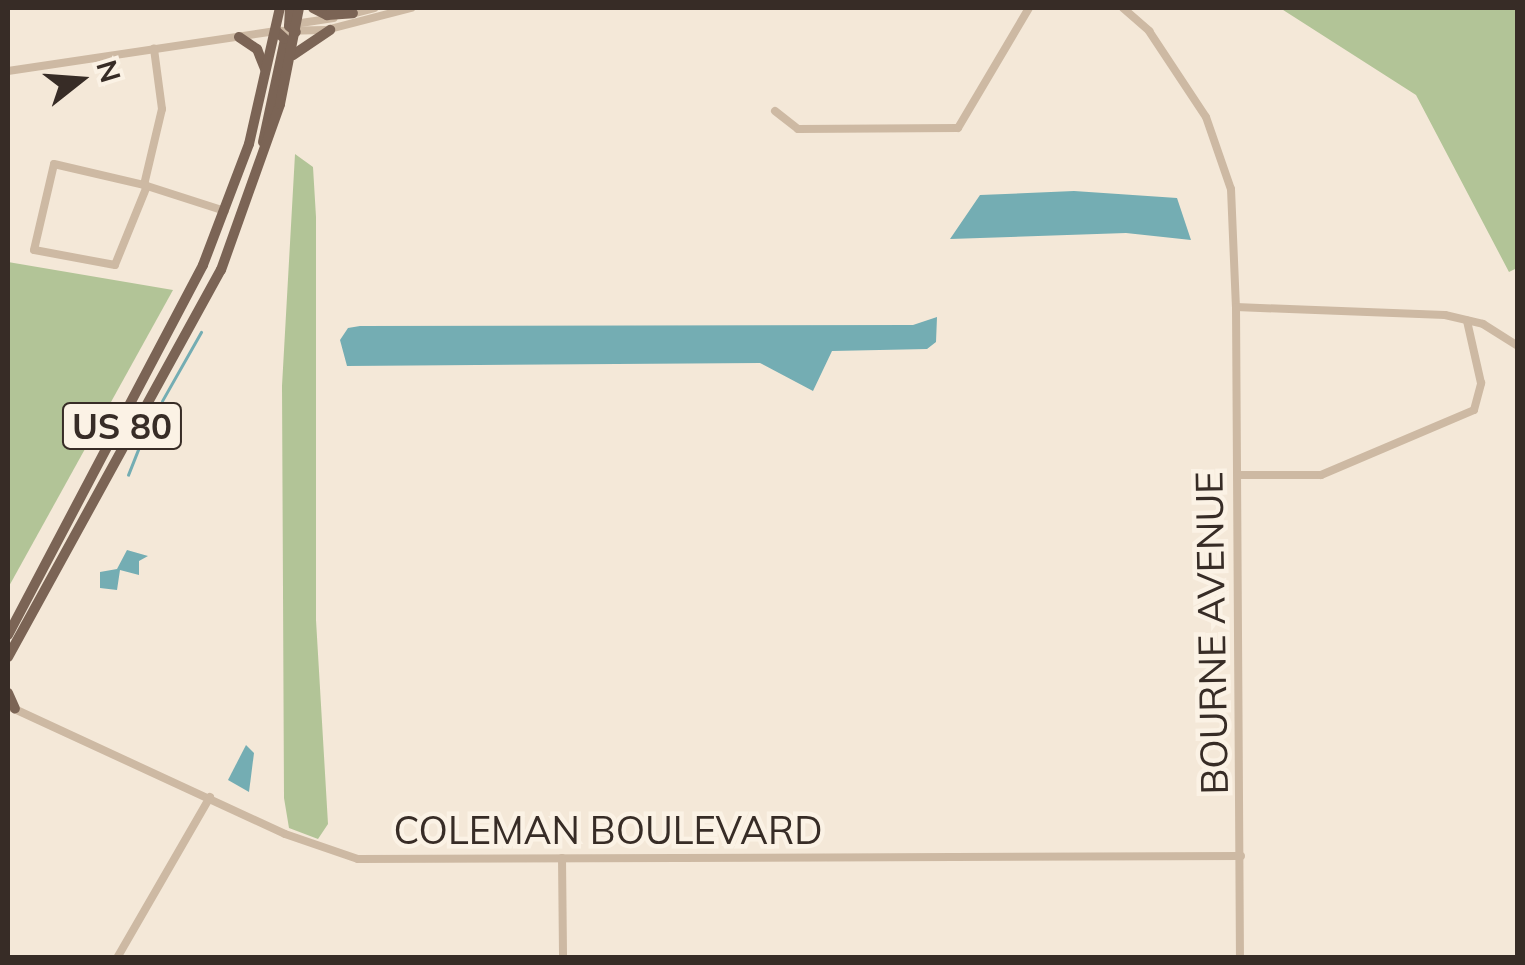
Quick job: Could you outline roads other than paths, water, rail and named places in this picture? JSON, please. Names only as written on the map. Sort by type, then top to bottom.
[{"type":"main road","name":"US 80","points":[[8,634],[127,416],[224,212],[267,76],[280,8]]},
{"type":"main road","points":[[290,8],[294,27]]},
{"type":"main road","name":"US 80","points":[[9,655],[190,334],[256,179],[290,60],[300,8]]},
{"type":"main road","points":[[314,8],[327,15],[353,14]]},
{"type":"main road","points":[[290,60],[312,37],[330,30]]},
{"type":"main road","points":[[256,179],[285,39],[276,31]]},
{"type":"main road","points":[[239,37],[257,49],[267,76]]},
{"type":"main road","points":[[8,693],[11,708]]},
{"type":"street","points":[[8,71],[276,31],[374,8]]},
{"type":"street","points":[[294,27],[330,30],[412,8]]},
{"type":"street","points":[[775,112],[798,128],[958,128],[1029,8]]},
{"type":"street","name":"BOURNE AVENUE","points":[[1124,8],[1149,31],[1206,118],[1231,190],[1238,475],[1240,958]]},
{"type":"street","points":[[154,49],[162,110],[146,185],[115,264],[34,250],[54,164],[146,185],[224,212]]},
{"type":"street","points":[[1236,308],[1467,320],[1518,346]]},
{"type":"street","points":[[1238,475],[1321,475],[1474,410],[1482,382],[1467,320]]},
{"type":"street","name":"COLEMAN BOULEVARD","points":[[11,708],[323,850],[358,859],[1242,856]]},
{"type":"street","points":[[117,958],[210,797]]},
{"type":"street","points":[[562,858],[563,958]]},
{"type":"water","points":[[1074,191],[1177,198],[1191,240],[1126,233],[950,239],[980,195]]},
{"type":"water","points":[[937,317],[936,342],[927,349],[832,351],[813,391],[760,363],[347,366],[340,340],[348,328],[360,326],[913,325]]},
{"type":"water","points":[[127,550],[148,556],[139,561],[139,575],[120,570],[117,590],[100,588],[100,572],[117,569]]},
{"type":"water","points":[[246,745],[254,753],[249,792],[228,780]]},
{"type":"waterway","points":[[162,401],[201,332]]},
{"type":"waterway","points":[[151,423],[157,410]]},
{"type":"waterway","points":[[128,475],[145,432]]}]
